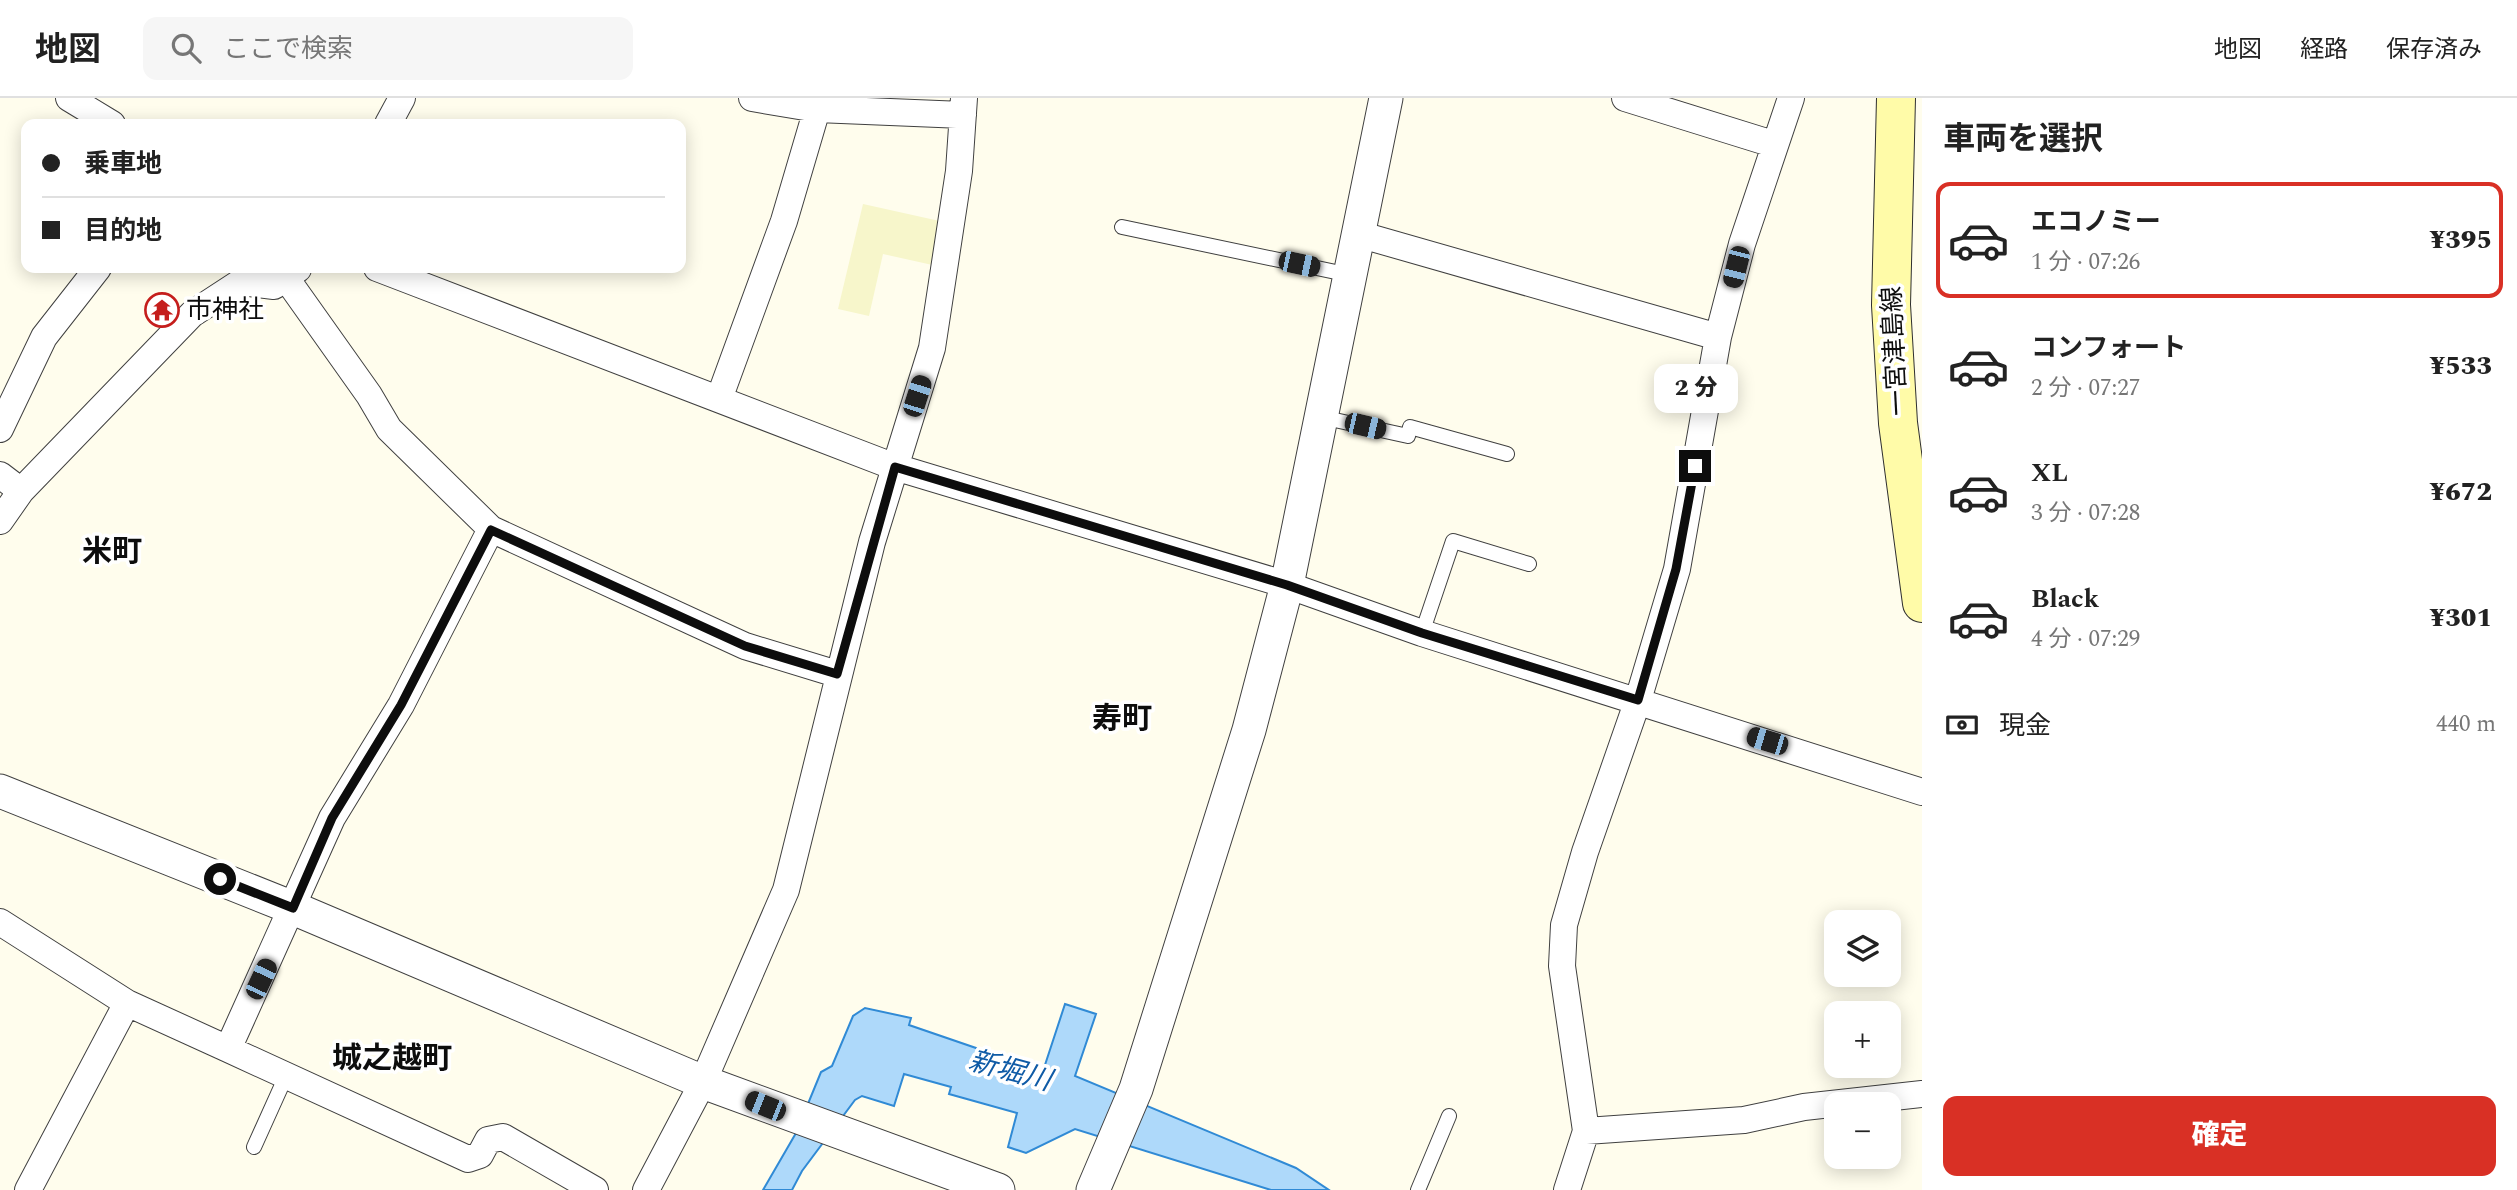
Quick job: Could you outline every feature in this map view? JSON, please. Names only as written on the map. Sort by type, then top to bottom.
[{"type":"main road","name":"一宮津島線","points":[[1896,98],[1891,305],[1898,423],[1922,603]]},
{"type":"street","points":[[69,98],[104,119]]},
{"type":"street","points":[[391,119],[402,98]]},
{"type":"street","points":[[646,1190],[703,1082],[786,890],[837,674],[895,467],[932,348],[946,272],[963,106],[817,109],[752,98]]},
{"type":"street","points":[[1093,1190],[1111,1154],[1136,1089],[1249,730],[1287,585],[1385,98]]},
{"type":"street","points":[[1625,98],[1773,144]]},
{"type":"street","points":[[1567,1190],[1586,1131],[1562,966],[1564,925],[1638,700],[1676,569],[1718,337],[1742,244],[1773,144],[1791,98]]},
{"type":"street","points":[[719,399],[784,221],[817,109]]},
{"type":"street","points":[[1358,234],[1718,337]]},
{"type":"street","points":[[0,429],[44,337],[94,273]]},
{"type":"street","points":[[0,521],[10,483],[191,314],[242,282],[274,286],[292,273],[389,429],[491,530],[745,646],[837,674]]},
{"type":"street","points":[[390,273],[895,467],[1287,585],[1422,633],[1922,792]]},
{"type":"street","points":[[228,1049],[332,818],[401,705],[491,530]]},
{"type":"street","points":[[0,791],[293,908],[703,1082],[786,1115],[998,1190]]},
{"type":"street","points":[[0,922],[127,1003],[468,1159],[480,1155],[488,1140],[503,1137],[595,1190]]},
{"type":"street","points":[[28,1190],[127,1003]]},
{"type":"street","points":[[1586,1131],[1744,1120],[1804,1107],[1922,1094]]},
{"type":"lane","points":[[1122,227],[1350,275]]},
{"type":"lane","points":[[1321,417],[1408,436],[1410,427],[1507,454]]},
{"type":"lane","points":[[1422,633],[1453,541],[1529,564]]},
{"type":"lane","points":[[254,1147],[286,1076]]},
{"type":"lane","points":[[1418,1190],[1449,1116]]},
{"type":"green space","points":[[863,204],[944,222],[937,266],[883,254],[869,316],[838,309]]},
{"type":"water","name":"新堀川","points":[[1065,1004],[1096,1014],[1075,1076],[1296,1168],[1329,1190],[1271,1190],[1075,1129],[1026,1153],[1008,1147],[1017,1113],[949,1094],[951,1087],[904,1074],[894,1106],[862,1096],[855,1100],[802,1171],[792,1190],[763,1190],[796,1133],[821,1072],[832,1066],[853,1016],[865,1008],[911,1018],[909,1025],[1043,1071]]},
{"type":"place","name":"市神社","points":[[162,310]]},
{"type":"district","name":"米町","points":[[112,552]]},
{"type":"district","name":"寿町","points":[[1122,719]]},
{"type":"district","name":"城之越町","points":[[392,1059]]},
{"type":"route","points":[[220,879],[293,908],[332,818],[401,705],[491,530],[745,646],[837,674],[895,467],[1287,585],[1422,633],[1638,700],[1676,569],[1695,466]]}]
